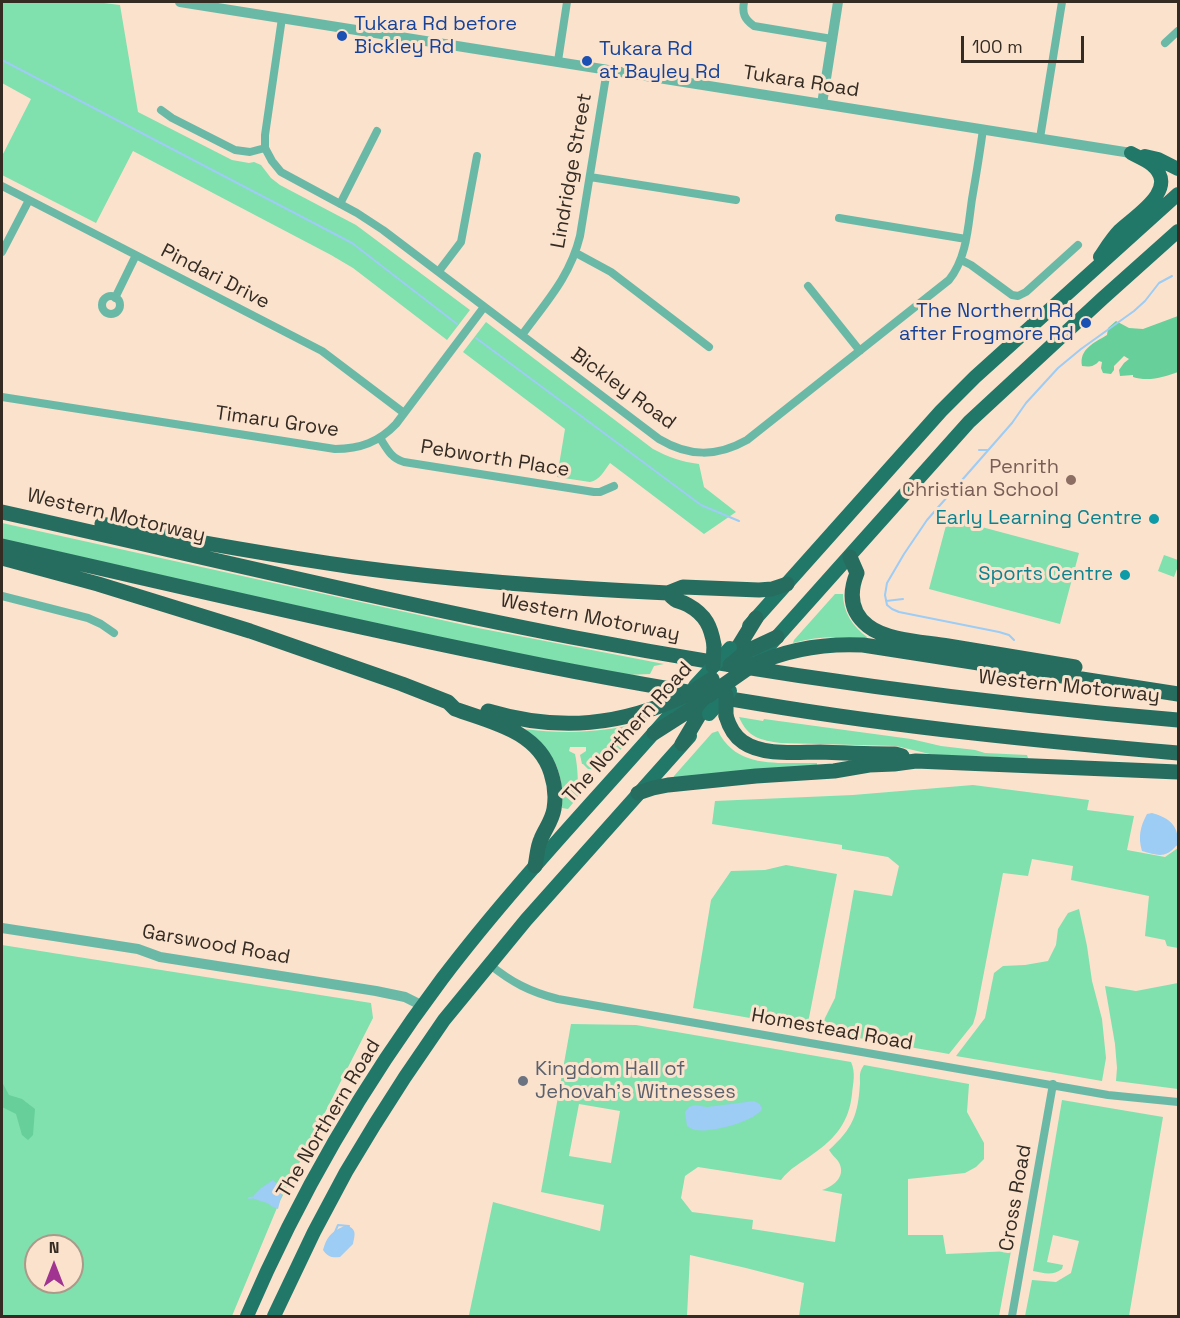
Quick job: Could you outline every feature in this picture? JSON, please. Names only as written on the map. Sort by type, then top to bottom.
[{"type":"highway","points":[[1131,153],[1153,157],[1179,169]]},
{"type":"highway","points":[[1083,280],[1119,232],[1158,198],[1161,178],[1156,169],[1131,153]]},
{"type":"highway","points":[[654,733],[708,696],[730,665],[756,618],[941,411],[975,377],[1179,194]]},
{"type":"highway","points":[[1083,280],[1125,253],[1179,207]]},
{"type":"highway","points":[[770,654],[777,637],[969,422],[1179,231]]},
{"type":"highway","name":"Western Motorway","points":[[2,512],[433,608],[688,658],[1008,703],[1179,720]]},
{"type":"highway","points":[[40,520],[62,517],[272,554],[390,571],[523,585],[668,593],[683,587],[759,590],[787,584]]},
{"type":"highway","points":[[2,546],[486,654],[761,704],[1013,738],[1179,753]]},
{"type":"highway","points":[[850,557],[857,573],[851,590],[852,602],[864,622],[880,633],[1179,684]]},
{"type":"highway","points":[[2,558],[235,625],[448,702],[457,701],[507,717],[553,724],[584,724],[615,720],[645,712],[688,710]]},
{"type":"highway","points":[[668,593],[675,601],[699,612],[711,630],[726,716],[731,730],[742,742],[757,749],[771,751],[895,754],[916,761]]},
{"type":"highway","points":[[738,649],[777,637]]},
{"type":"highway","points":[[274,1317],[314,1232],[375,1124],[405,1077],[444,1020],[489,964],[682,744],[688,710],[688,694],[751,666],[770,654],[831,644],[863,645],[1179,694]]},
{"type":"highway","name":"The Northern Road","points":[[688,710],[720,680],[738,649]]},
{"type":"highway","points":[[448,702],[454,709],[505,727],[528,739],[548,764],[553,778],[554,811],[540,839],[535,866]]},
{"type":"highway","name":"The Northern Road","points":[[247,1317],[287,1231],[328,1154],[388,1055],[488,921],[654,733]]},
{"type":"highway","points":[[638,793],[678,784],[834,771],[916,761],[1179,772]]},
{"type":"street","name":"Tukara Road","points":[[180,2],[1131,153]]},
{"type":"street","points":[[558,62],[567,2]]},
{"type":"street","points":[[744,2],[744,17],[754,26],[832,39]]},
{"type":"street","points":[[822,104],[838,2]]},
{"type":"street","points":[[1040,138],[1062,2]]},
{"type":"street","points":[[161,110],[172,118],[235,150],[250,152],[266,148],[265,129],[282,18]]},
{"type":"street","points":[[1165,43],[1179,31]]},
{"type":"street","name":"Lindridge Street","points":[[522,335],[563,279],[576,253],[607,70]]},
{"type":"street","name":"Bickley Road","points":[[266,148],[276,167],[286,176],[340,204],[383,230],[659,439],[684,450],[701,453],[728,449],[747,440],[944,285],[961,260],[983,129]]},
{"type":"street","points":[[340,204],[377,131]]},
{"type":"street","points":[[438,272],[461,242],[477,156]]},
{"type":"street","points":[[590,177],[736,200]]},
{"type":"street","name":"Pindari Drive","points":[[2,186],[326,354],[404,413]]},
{"type":"street","points":[[2,252],[29,200]]},
{"type":"street","points":[[839,218],[966,239]]},
{"type":"street","points":[[961,260],[1009,294],[1018,296],[1026,292],[1078,245]]},
{"type":"street","points":[[576,253],[610,272],[709,347]]},
{"type":"street","points":[[115,298],[136,255]]},
{"type":"street","points":[[808,286],[860,351]]},
{"type":"street","name":"Timaru Grove","points":[[2,396],[335,449],[357,447],[380,438],[392,428],[484,307]]},
{"type":"street","name":"Pebworth Place","points":[[380,438],[389,453],[404,462],[594,492],[614,486]]},
{"type":"street","points":[[2,596],[88,618],[114,633]]},
{"type":"street","name":"Garswood Road","points":[[2,928],[138,949],[160,957],[376,991],[405,997],[423,1006]]},
{"type":"street","name":"Homestead Road","points":[[489,964],[520,986],[558,999],[1108,1095],[1179,1102]]},
{"type":"street","name":"Cross Road","points":[[1012,1317],[1053,1084]]},
{"type":"green space","points":[[2,2],[96,2],[120,5],[138,112],[232,160],[261,165],[280,185],[356,225],[470,310],[447,340],[353,268],[133,151],[96,223],[2,175],[2,156],[31,99],[2,83]]},
{"type":"green space","points":[[1178,316],[1178,372],[1150,379],[1133,377],[1133,375],[1120,376],[1119,370],[1129,359],[1124,356],[1114,366],[1111,374],[1103,373],[1102,362],[1099,361],[1091,366],[1082,366],[1085,351],[1107,335],[1108,328],[1116,321],[1129,328],[1143,329]]},
{"type":"green space","points":[[486,322],[653,449],[675,459],[699,464],[704,487],[736,512],[704,534],[610,463],[599,477],[590,482],[557,477],[565,429],[463,352]]},
{"type":"green space","points":[[948,518],[1079,553],[1060,624],[929,589]]},
{"type":"green space","points":[[2,523],[478,628],[664,664],[654,666],[650,674],[626,675],[476,646],[2,540]]},
{"type":"green space","points":[[1164,555],[1178,560],[1174,577],[1158,571]]},
{"type":"green space","points":[[835,594],[843,594],[847,613],[857,629],[867,637],[866,640],[830,637],[793,643],[794,640]]},
{"type":"green space","points":[[739,717],[911,739],[985,753],[1027,755],[1028,758],[934,755],[896,746],[781,743],[767,741],[751,734]]},
{"type":"green space","points":[[642,722],[633,736],[602,770],[588,769],[582,764],[580,755],[586,751],[586,747],[570,747],[569,751],[575,754],[576,759],[578,797],[568,809],[562,808],[560,779],[553,759],[524,729],[583,732]]},
{"type":"green space","points":[[718,731],[726,744],[748,758],[775,763],[817,763],[817,765],[674,778],[712,733]]},
{"type":"green space","points":[[973,785],[1089,800],[1087,810],[1134,816],[1127,850],[1165,857],[1178,848],[1178,948],[1167,946],[1165,940],[1145,936],[1149,896],[1071,880],[1073,866],[1032,859],[1028,876],[1003,873],[976,1014],[973,1024],[949,1054],[819,1031],[835,998],[854,890],[892,896],[899,866],[888,857],[842,849],[842,845],[712,824],[715,801],[853,795]]},
{"type":"green space","points":[[786,865],[837,874],[807,1028],[693,1008],[711,900],[731,871],[765,870]]},
{"type":"green space","points":[[1079,909],[1092,981],[1102,1019],[1106,1058],[1102,1081],[956,1056],[985,1018],[994,973],[1003,966],[1048,961],[1056,945],[1058,929],[1068,913]]},
{"type":"green space","points":[[2,945],[371,1003],[373,1018],[279,1203],[232,1316],[2,1316]]},
{"type":"green space","points":[[1178,983],[1178,1089],[1116,1081],[1115,1044],[1105,986],[1136,991]]},
{"type":"green space","points":[[571,1024],[636,1025],[851,1062],[854,1078],[850,1104],[840,1128],[821,1148],[781,1180],[698,1167],[685,1176],[681,1198],[692,1212],[753,1220],[752,1229],[835,1242],[842,1194],[822,1190],[835,1183],[840,1175],[838,1161],[829,1150],[844,1135],[853,1120],[858,1104],[860,1074],[864,1065],[969,1084],[967,1112],[984,1143],[984,1159],[965,1173],[908,1179],[908,1235],[943,1235],[946,1254],[1011,1251],[999,1316],[799,1316],[804,1283],[690,1255],[687,1316],[469,1315],[493,1202],[600,1231],[604,1205],[541,1192]],"holes":[[[579,1104],[620,1111],[611,1163],[569,1156]]]},
{"type":"green space","points":[[2,1082],[9,1095],[22,1099],[35,1109],[33,1135],[28,1140],[22,1135],[16,1114],[2,1107]]},
{"type":"green space","points":[[1062,1100],[1163,1117],[1129,1316],[1025,1316],[1032,1280],[1056,1282],[1071,1273],[1079,1241],[1053,1235],[1047,1262],[1063,1265],[1062,1269],[1052,1273],[1033,1271]]},
{"type":"water","points":[[1152,813],[1168,820],[1177,833],[1178,845],[1168,853],[1156,855],[1142,851],[1141,828],[1147,814]]},
{"type":"water","points":[[754,1101],[760,1104],[762,1109],[742,1122],[702,1130],[695,1130],[687,1126],[685,1112],[689,1107]]},
{"type":"water","points":[[273,1180],[283,1189],[278,1209],[254,1199],[254,1195],[261,1188]]},
{"type":"water","points":[[346,1225],[354,1232],[353,1244],[340,1257],[328,1256],[323,1250],[327,1240],[334,1232]]},
{"type":"waterway","points":[[2,60],[352,243],[457,324]]},
{"type":"waterway","points":[[1014,640],[1009,635],[999,632],[892,609],[887,605],[885,595],[887,583],[927,520],[1058,368],[1134,311],[1159,283],[1172,276]]},
{"type":"waterway","points":[[476,338],[701,505],[739,521]]},
{"type":"waterway","points":[[979,450],[988,450]]},
{"type":"waterway","points":[[886,601],[903,599]]},
{"type":"waterway","points":[[249,1198],[257,1197]]},
{"type":"waterway","points":[[335,1232],[338,1225],[349,1226]]},
{"type":"place","name":"Tukara Rd before Bickley Rd","points":[[342,36]]},
{"type":"place","name":"Tukara Rd at Bayley Rd","points":[[587,61]]},
{"type":"place","name":"The Northern Rd after Frogmore Rd","points":[[1086,323]]},
{"type":"place","name":"Penrith Christian School","points":[[1071,480]]},
{"type":"place","name":"Early Learning Centre","points":[[1154,519]]},
{"type":"place","name":"Sports Centre","points":[[1125,575]]},
{"type":"place","name":"Kingdom Hall of Jehovah's Witnesses","points":[[523,1081]]}]
